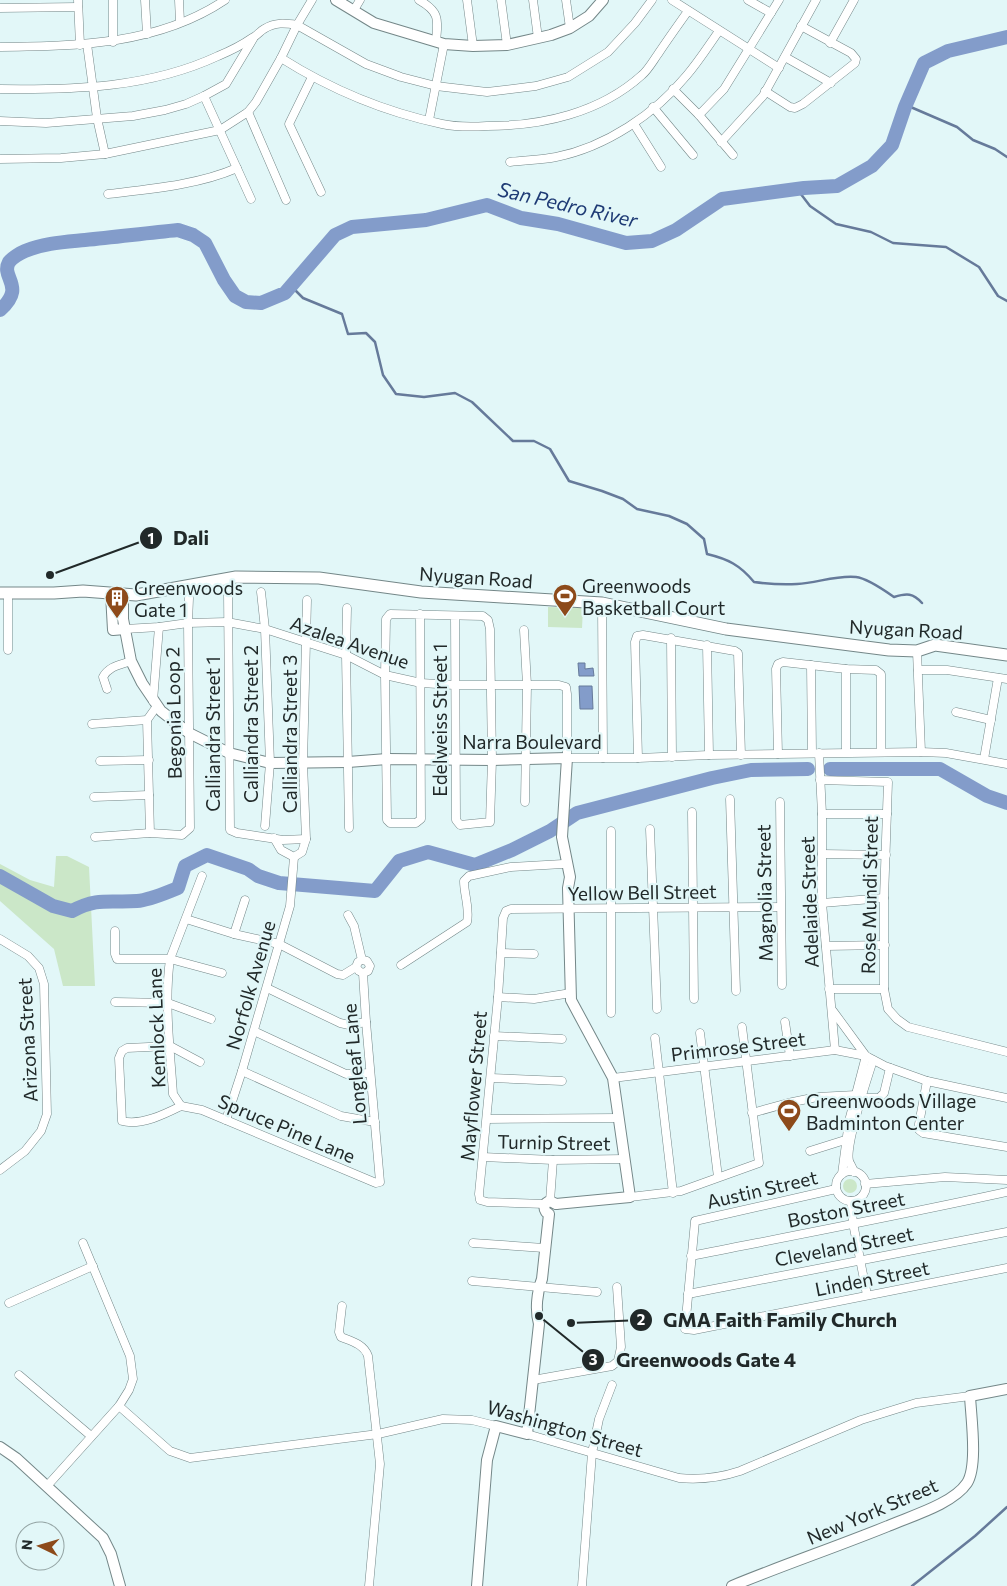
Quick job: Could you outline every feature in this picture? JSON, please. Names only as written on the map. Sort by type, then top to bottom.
[{"type":"main road","name":"Nyugan Road","points":[[4,593],[54,594],[83,591],[136,595],[236,577],[318,578],[422,592],[602,603],[726,629],[889,650],[917,651],[935,645],[1007,655]]},
{"type":"street","points":[[113,0],[113,42]]},
{"type":"street","points":[[145,0],[147,34]]},
{"type":"street","points":[[179,0],[180,22]]},
{"type":"street","points":[[0,47],[113,42],[147,34],[180,22],[225,0]]},
{"type":"street","points":[[0,159],[61,158],[105,154],[220,130],[248,112],[256,102],[312,0]]},
{"type":"street","points":[[336,0],[374,23],[440,43],[473,46],[507,45],[570,28],[589,16],[603,0]]},
{"type":"street","points":[[354,10],[360,0]]},
{"type":"street","points":[[419,0],[434,4],[440,43],[436,86],[429,120]]},
{"type":"street","points":[[467,0],[473,46]]},
{"type":"street","points":[[502,0],[507,45]]},
{"type":"street","points":[[533,0],[538,38]]},
{"type":"street","points":[[566,0],[570,28]]},
{"type":"street","points":[[0,121],[46,123],[132,116],[186,104],[226,84],[254,38],[263,29],[276,23],[297,25],[366,64],[401,77],[436,86],[487,92],[536,86],[568,77],[608,52],[635,24],[652,0]]},
{"type":"street","points":[[672,0],[779,68]]},
{"type":"street","points":[[748,0],[771,14]]},
{"type":"street","points":[[699,115],[724,89],[778,0]]},
{"type":"street","points":[[721,142],[765,91],[816,0]]},
{"type":"street","points":[[830,42],[854,0]]},
{"type":"street","points":[[0,8],[78,3],[105,154]]},
{"type":"street","points":[[281,58],[312,77],[354,97],[429,120],[443,124],[470,127],[505,126],[547,121],[583,110],[614,95],[643,74],[688,11]]},
{"type":"street","points":[[765,91],[790,107],[795,108],[831,83],[855,63],[856,58],[851,53],[802,26]]},
{"type":"street","points":[[510,162],[557,156],[588,146],[621,132],[634,124],[687,75],[719,31]]},
{"type":"street","points":[[0,89],[43,90],[139,82],[178,72],[218,56],[254,38]]},
{"type":"street","points":[[785,57],[831,83]]},
{"type":"street","points":[[312,77],[289,124],[321,192]]},
{"type":"street","points":[[674,89],[734,154]]},
{"type":"street","points":[[204,96],[251,199]]},
{"type":"street","points":[[653,107],[693,154]]},
{"type":"street","points":[[248,112],[286,200]]},
{"type":"street","points":[[634,124],[661,166]]},
{"type":"street","points":[[108,194],[192,181],[237,168]]},
{"type":"street","name":"Calliandra Street 1","points":[[228,591],[230,830],[237,833],[274,838]]},
{"type":"street","name":"Calliandra Street 2","points":[[261,592],[265,629],[270,763],[265,826]]},
{"type":"street","points":[[4,593],[8,650]]},
{"type":"street","name":"Narra Boulevard","points":[[117,595],[131,661],[142,683],[161,712],[189,733],[229,753],[270,763],[348,762],[387,759],[492,760],[921,752],[946,753],[1007,764]]},
{"type":"street","name":"Begonia Loop 2","points":[[150,833],[182,835],[190,828],[189,598]]},
{"type":"street","name":"Calliandra Street 3","points":[[306,839],[303,763],[307,600]]},
{"type":"street","points":[[602,603],[603,758]]},
{"type":"street","points":[[347,608],[349,828]]},
{"type":"street","points":[[420,614],[421,820],[419,822],[388,822],[385,675],[386,619],[390,614],[420,614],[483,616],[488,620],[490,629],[492,760]]},
{"type":"street","name":"Edelweiss Street 1","points":[[455,616],[454,685],[457,823],[490,822],[492,760]]},
{"type":"street","name":"Azalea Avenue","points":[[125,629],[188,623],[227,622],[265,629],[346,655],[385,675],[421,683],[454,685],[559,685],[566,687],[567,758]]},
{"type":"street","points":[[95,837],[150,833],[147,720],[155,703],[159,627]]},
{"type":"street","points":[[524,630],[527,685],[525,802]]},
{"type":"street","points":[[638,758],[635,642],[637,636],[643,635],[707,645],[735,651],[738,654],[741,755]]},
{"type":"street","points":[[671,638],[672,757]]},
{"type":"street","points":[[707,645],[709,755]]},
{"type":"street","points":[[917,651],[921,752]]},
{"type":"street","points":[[107,689],[103,677],[106,672],[110,668],[131,661]]},
{"type":"street","points":[[778,754],[776,669],[778,664],[783,662],[846,669],[876,670],[879,672],[881,674],[881,752]]},
{"type":"street","name":"Adelaide Street","points":[[811,665],[822,814],[822,903],[835,1050]]},
{"type":"street","points":[[846,669],[846,752]]},
{"type":"street","points":[[918,670],[948,670],[1007,679]]},
{"type":"street","points":[[984,759],[998,678]]},
{"type":"street","points":[[956,712],[990,720]]},
{"type":"street","points":[[92,724],[147,720]]},
{"type":"street","points":[[567,758],[563,801],[562,852],[564,876],[568,888]]},
{"type":"street","points":[[100,761],[149,760]]},
{"type":"street","name":"Rose Mundi Street","points":[[820,780],[888,782],[884,898],[884,989],[888,1009],[908,1027],[1007,1052]]},
{"type":"street","points":[[94,797],[149,795]]},
{"type":"street","points":[[730,799],[736,991]]},
{"type":"street","name":"Magnolia Street","points":[[780,802],[782,984]]},
{"type":"street","points":[[692,812],[694,999]]},
{"type":"street","points":[[822,814],[886,814]]},
{"type":"street","points":[[650,829],[657,1009]]},
{"type":"street","points":[[611,831],[611,1013]]},
{"type":"street","points":[[274,838],[283,840],[306,839],[302,852],[293,859],[281,850],[274,838]]},
{"type":"street","points":[[563,840],[570,877],[568,909],[571,1000],[613,1078],[630,1197]]},
{"type":"street","points":[[822,854],[886,854]]},
{"type":"street","name":"Norfolk Avenue","points":[[226,1120],[290,906],[293,859]]},
{"type":"street","points":[[401,965],[467,922],[469,913],[464,894],[464,881],[469,876],[511,867],[563,864]]},
{"type":"street","name":"Kemlock Lane","points":[[182,1106],[173,1094],[168,1003],[170,959],[202,876]]},
{"type":"street","points":[[822,903],[884,898]]},
{"type":"street","points":[[234,934],[244,900]]},
{"type":"street","name":"Yellow Bell Street","points":[[506,912],[512,909],[780,907]]},
{"type":"street","name":"Mayflower Street","points":[[506,912],[503,918],[491,1078],[479,1194],[480,1200],[487,1202],[550,1206]]},
{"type":"street","points":[[348,915],[354,926],[362,960]]},
{"type":"street","points":[[186,919],[234,934],[279,944],[337,974],[343,975],[356,967],[358,962],[362,960]]},
{"type":"street","points":[[115,932],[115,954],[117,959],[170,959],[222,973]]},
{"type":"street","name":"Arizona Street","points":[[0,939],[28,956],[39,968],[44,984],[48,1095],[47,1114],[41,1131],[25,1151],[2,1166]]},
{"type":"street","points":[[826,946],[885,945]]},
{"type":"street","points":[[501,953],[534,954]]},
{"type":"street","points":[[356,967],[358,972],[364,973],[368,971],[370,966],[367,961],[362,960]]},
{"type":"street","name":"Longleaf Lane","points":[[364,973],[366,1022],[380,1182]]},
{"type":"street","points":[[267,988],[340,1023],[349,1025],[366,1022]]},
{"type":"street","points":[[829,989],[884,989]]},
{"type":"street","points":[[498,997],[534,1000],[571,993]]},
{"type":"street","points":[[115,1002],[168,1003],[211,1019]]},
{"type":"street","points":[[832,1009],[870,1058],[890,1068],[927,1081],[1007,1098]]},
{"type":"street","points":[[786,1022],[790,1056]]},
{"type":"street","points":[[550,1206],[681,1192],[758,1163],[742,1028]]},
{"type":"street","points":[[254,1030],[346,1074],[370,1073]]},
{"type":"street","points":[[700,1033],[718,1178]]},
{"type":"street","points":[[494,1036],[562,1039]]},
{"type":"street","points":[[654,1038],[673,1193]]},
{"type":"street","points":[[182,1106],[160,1117],[128,1123],[122,1121],[119,1058],[122,1051],[128,1048],[170,1046],[200,1062]]},
{"type":"street","name":"Primrose Street","points":[[613,1078],[835,1050],[870,1058]]},
{"type":"street","points":[[842,1174],[854,1172],[862,1176],[865,1184],[863,1193],[856,1200],[843,1199],[836,1189],[837,1180],[842,1174],[845,1140],[870,1058]]},
{"type":"street","points":[[752,1113],[817,1097],[859,1096],[879,1098],[884,1093],[890,1068]]},
{"type":"street","points":[[242,1071],[341,1116],[375,1122]]},
{"type":"street","points":[[491,1078],[562,1081]]},
{"type":"street","points":[[927,1081],[919,1130],[923,1133],[1007,1147]]},
{"type":"street","points":[[854,1172],[849,1160],[859,1096]]},
{"type":"street","name":"Spruce Pine Lane","points":[[182,1106],[202,1110],[376,1183],[380,1182]]},
{"type":"street","points":[[487,1119],[619,1118]]},
{"type":"street","points":[[810,1151],[845,1140]]},
{"type":"street","name":"Turnip Street","points":[[483,1157],[552,1160],[625,1159]]},
{"type":"street","points":[[527,1434],[539,1324],[536,1316],[542,1285],[544,1248],[550,1206],[552,1160]]},
{"type":"street","points":[[865,1184],[945,1177],[1007,1180]]},
{"type":"street","name":"Austin Street","points":[[692,1256],[695,1221],[836,1189]]},
{"type":"street","name":"Boston Street","points":[[692,1256],[853,1223],[914,1213],[1007,1192]]},
{"type":"street","points":[[851,1201],[859,1259],[867,1295]]},
{"type":"street","name":"Cleveland Street","points":[[688,1294],[859,1259],[1007,1232]]},
{"type":"street","points":[[47,1486],[119,1406],[129,1390],[133,1379],[130,1356],[83,1243]]},
{"type":"street","points":[[473,1243],[544,1248]]},
{"type":"street","points":[[688,1294],[692,1256]]},
{"type":"street","points":[[9,1303],[93,1266]]},
{"type":"street","name":"Linden Street","points":[[688,1294],[684,1329],[694,1330],[1007,1268]]},
{"type":"street","points":[[472,1281],[542,1285],[597,1292]]},
{"type":"street","points":[[533,1380],[612,1366],[618,1361],[620,1347],[617,1287]]},
{"type":"street","points":[[342,1306],[339,1332],[341,1337],[366,1349],[368,1356],[378,1434],[380,1464],[370,1586]]},
{"type":"street","points":[[19,1375],[92,1436]]},
{"type":"street","points":[[582,1586],[592,1454],[599,1419],[612,1385]]},
{"type":"street","name":"Washington Street","points":[[119,1406],[170,1451],[190,1458],[378,1434],[443,1420],[472,1420],[679,1478],[700,1480],[720,1478],[740,1471],[861,1420],[916,1403],[1007,1389]]},
{"type":"street","name":"New York Street","points":[[732,1586],[828,1550],[933,1507],[956,1494],[968,1482],[973,1465],[970,1396]]},
{"type":"street","points":[[477,1586],[487,1460],[496,1426]]},
{"type":"street","points":[[0,1447],[16,1458],[103,1538],[111,1554],[120,1586]]},
{"type":"green space","name":"Greenwoods Basketball Court","points":[[548,607],[583,608],[582,628],[548,627]]},
{"type":"green space","points":[[56,856],[67,856],[89,867],[95,986],[63,986],[54,949],[0,901],[0,864],[30,880],[54,887]]},
{"type":"green space","points":[[847,1179],[853,1179],[857,1186],[853,1193],[847,1193],[843,1189],[843,1183]]},
{"type":"water","points":[[578,663],[585,663],[585,669],[593,668],[594,676],[579,676]]},
{"type":"water","points":[[579,686],[592,686],[593,709],[580,709]]},
{"type":"waterway","name":"San Pedro River","points":[[0,310],[12,295],[7,268],[9,262],[23,252],[55,243],[166,231],[178,230],[193,235],[205,243],[224,280],[235,296],[246,302],[261,303],[285,293],[335,235],[352,227],[426,220],[487,205],[521,218],[558,224],[626,243],[652,241],[676,230],[722,199],[804,188],[837,186],[872,166],[892,145],[905,107],[924,63],[948,51],[1007,37]]},
{"type":"waterway","points":[[906,105],[957,127],[973,140],[995,149],[1007,157]]},
{"type":"waterway","points":[[797,189],[810,206],[836,224],[871,232],[893,243],[946,247],[979,267],[998,296],[1007,301]]},
{"type":"waterway","points":[[291,286],[303,298],[342,314],[348,334],[366,333],[375,342],[383,375],[396,394],[424,397],[455,393],[472,402],[513,441],[534,441],[550,449],[569,481],[623,499],[637,509],[669,516],[687,524],[704,539],[707,554],[733,564],[744,571],[754,582],[791,584],[841,577],[856,577],[870,582],[894,597],[910,595],[916,597],[922,603]]},
{"type":"waterway","points":[[0,876],[53,906],[72,911],[97,902],[142,900],[178,888],[185,866],[207,855],[248,869],[258,876],[279,883],[375,891],[399,861],[428,852],[475,865],[512,850],[550,831],[577,813],[712,778],[751,770],[808,769]]},
{"type":"waterway","points":[[830,769],[940,769],[987,796],[1007,803]]},
{"type":"waterway","points":[[912,1586],[975,1536],[1007,1507]]},
{"type":"place","name":"Dali","points":[[50,575]]},
{"type":"place","name":"Greenwoods Basketball Court","points":[[565,617]]},
{"type":"place","name":"Greenwoods Gate 1","points":[[117,619]]},
{"type":"place","name":"Greenwoods Village Badminton Center","points":[[789,1132]]},
{"type":"place","name":"Greenwoods Gate 4","points":[[539,1316]]},
{"type":"place","name":"GMA Faith Family Church","points":[[571,1323]]}]
